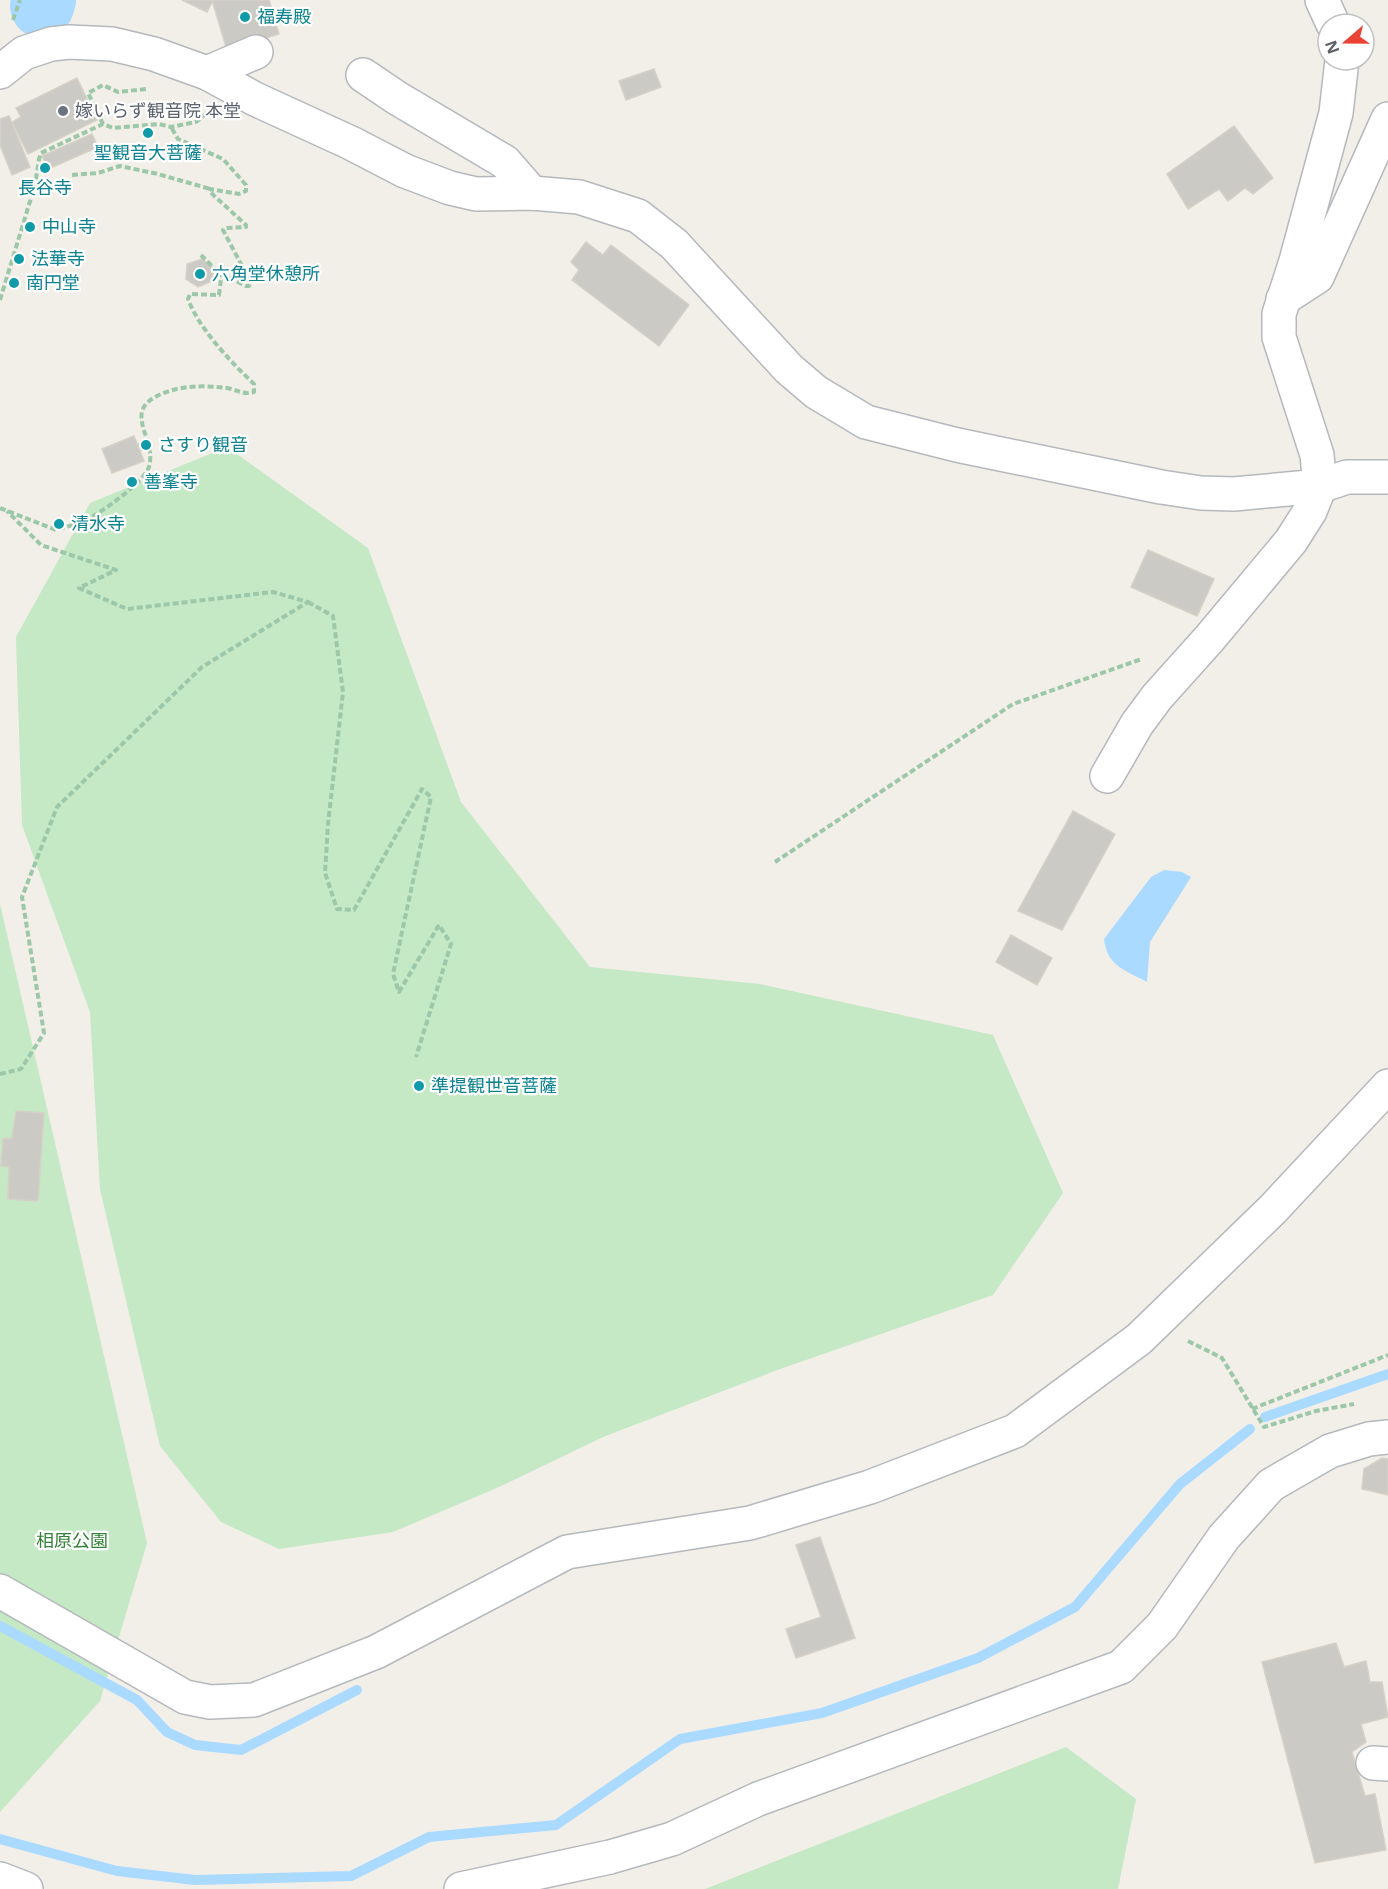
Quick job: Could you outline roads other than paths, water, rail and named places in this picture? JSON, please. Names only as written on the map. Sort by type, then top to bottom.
[{"type":"street","points":[[0,72],[24,53],[51,44],[69,42],[112,44],[154,54],[207,73],[255,99],[427,180],[450,188],[476,194],[532,193],[579,197],[638,216],[674,244],[789,369],[816,392],[866,422],[968,447],[1201,494],[1234,494],[1320,486],[1347,477],[1388,477]]},
{"type":"street","points":[[207,73],[256,52]]},
{"type":"street","points":[[1107,776],[1137,724],[1157,696],[1209,639],[1291,541],[1310,511],[1320,486],[1317,455],[1279,337],[1279,314],[1296,261],[1336,114],[1341,72]]},
{"type":"street","points":[[363,75],[396,98],[505,162],[532,193]]},
{"type":"street","points":[[1283,299],[1317,277],[1388,119]]},
{"type":"street","points":[[0,1591],[185,1698],[210,1702],[254,1700],[376,1652],[567,1552],[750,1523],[870,1487],[1015,1431],[1139,1339],[1273,1209],[1388,1086]]},
{"type":"street","points":[[461,1889],[610,1857],[672,1839],[758,1799],[1121,1667],[1162,1626],[1224,1537],[1271,1485],[1330,1451],[1369,1439],[1388,1437]]},
{"type":"street","points":[[0,1879],[26,1889]]},
{"type":"water","points":[[1164,870],[1182,872],[1191,877],[1150,942],[1147,982],[1113,961],[1104,939],[1151,877]]},
{"type":"waterway","points":[[42,6],[44,0]]},
{"type":"waterway","points":[[1265,1417],[1388,1374]]},
{"type":"waterway","points":[[0,1839],[117,1871],[195,1880],[351,1876],[429,1837],[556,1825],[680,1739],[822,1713],[978,1658],[1075,1607],[1180,1484],[1250,1429]]},
{"type":"waterway","points":[[0,1626],[137,1700],[167,1732],[195,1745],[241,1750],[357,1690]]},
{"type":"place","name":"福寿殿","points":[[245,17]]},
{"type":"place","name":"嫁いらず観音院 本堂","points":[[63,111]]},
{"type":"place","name":"聖観音大菩薩","points":[[148,133]]},
{"type":"place","name":"長谷寺","points":[[45,168]]},
{"type":"place","name":"中山寺","points":[[30,227]]},
{"type":"place","name":"法華寺","points":[[19,259]]},
{"type":"place","name":"六角堂休憩所","points":[[200,274]]},
{"type":"place","name":"南円堂","points":[[14,283]]},
{"type":"place","name":"さすり観音","points":[[146,445]]},
{"type":"place","name":"善峯寺","points":[[132,482]]},
{"type":"place","name":"清水寺","points":[[59,524]]},
{"type":"place","name":"準提観世音菩薩","points":[[419,1086]]},
{"type":"park label","name":"相原公園","points":[[72,1541]]}]
